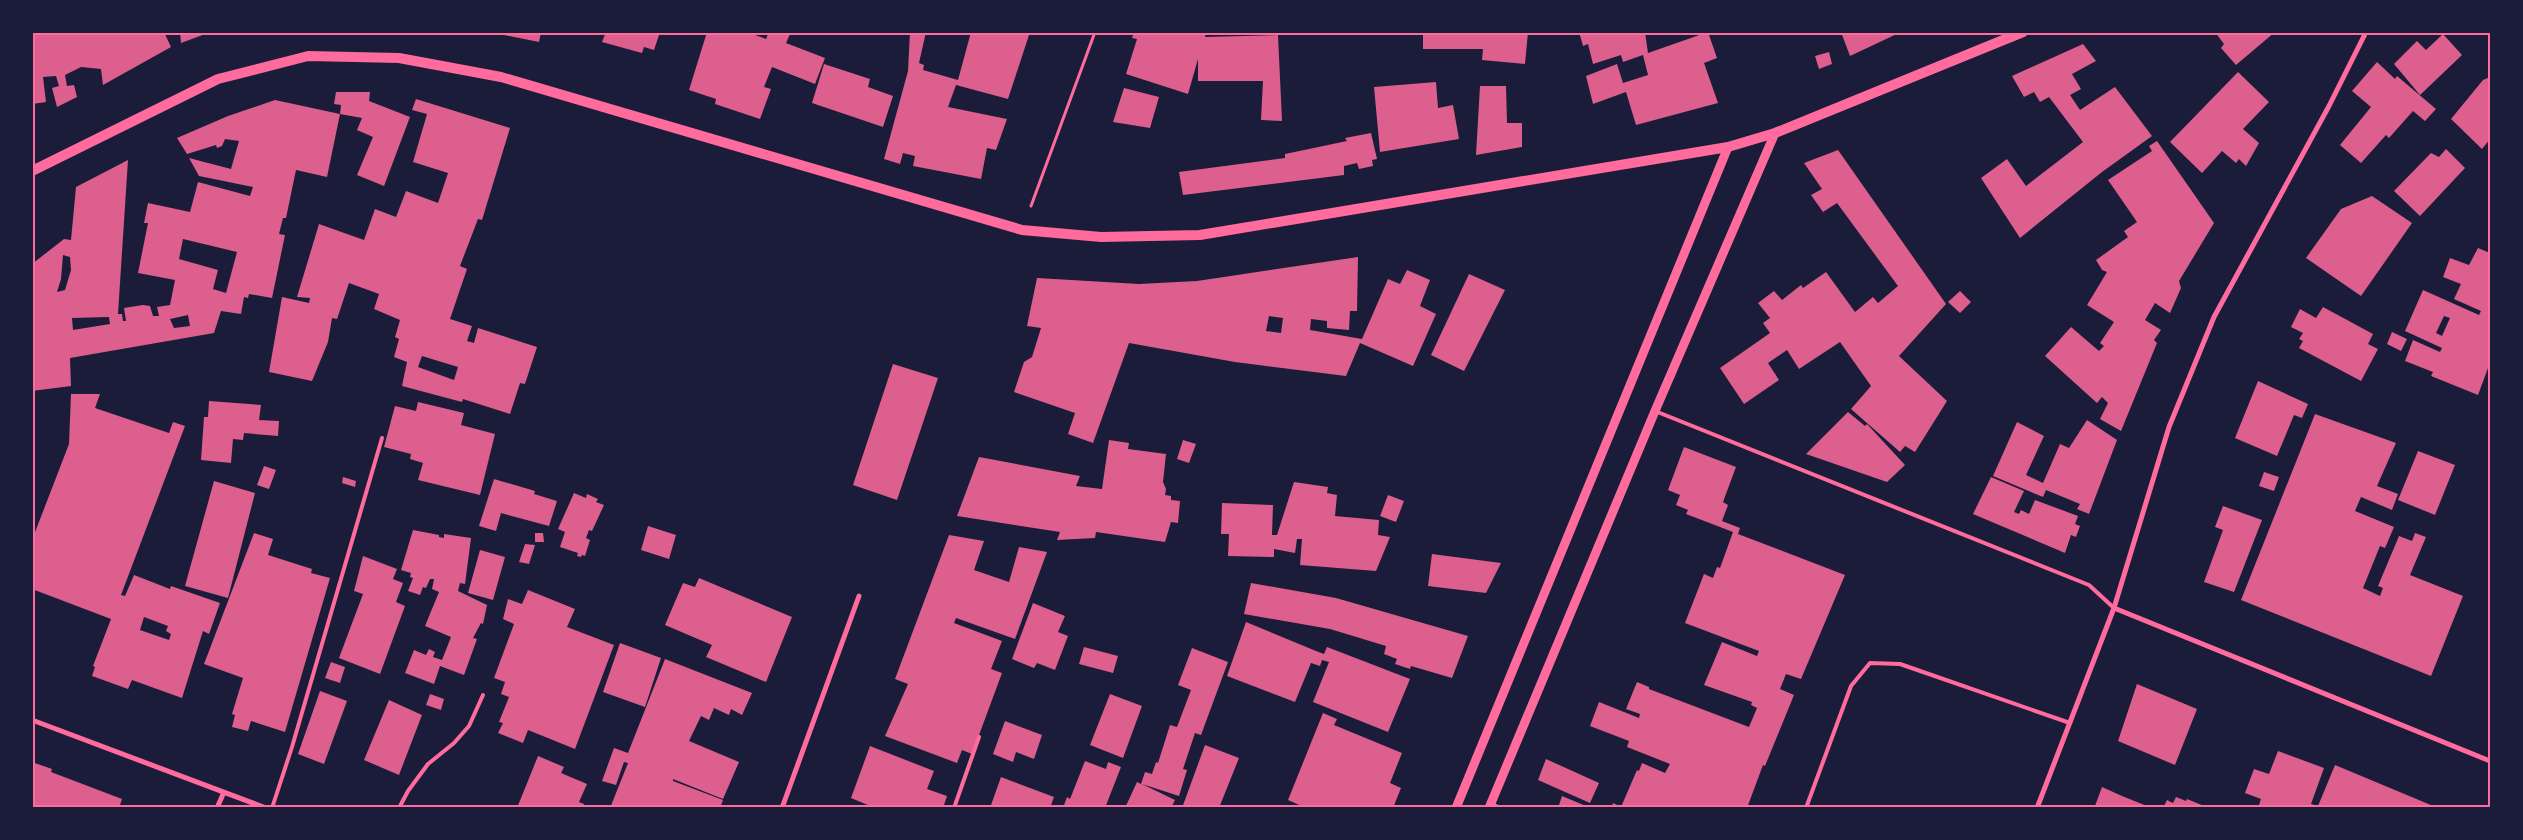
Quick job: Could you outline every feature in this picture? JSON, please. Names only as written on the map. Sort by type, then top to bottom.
[{"type":"main road","points":[[32,171],[218,79],[308,56],[399,58],[501,77],[1022,230],[1101,237],[1200,235],[1728,147],[1775,133],[2022,32]]},
{"type":"street","points":[[2037,808],[2114,608],[2169,428],[2214,317],[2329,106],[2366,32]]},
{"type":"street","points":[[1490,806],[1655,411],[1775,133]]},
{"type":"street","points":[[1456,808],[1728,147]]},
{"type":"street","points":[[782,808],[859,596]]},
{"type":"street","points":[[2114,608],[2490,761]]},
{"type":"street","points":[[32,720],[266,808]]},
{"type":"street","points":[[217,808],[224,792]]},
{"type":"lane","points":[[1655,411],[2089,585],[2114,608]]},
{"type":"lane","points":[[272,808],[292,747],[382,438]]},
{"type":"lane","points":[[1806,808],[1851,686],[1870,663],[1900,664],[2070,723]]},
{"type":"lane","points":[[400,808],[428,764],[454,744],[469,726],[483,695]]},
{"type":"lane","points":[[954,808],[979,737]]},
{"type":"lane","points":[[1490,806],[1501,808]]},
{"type":"path","points":[[1022,230],[1095,32]]},
{"type":"building","points":[[32,32],[164,32],[171,47],[103,85],[101,69],[81,67],[65,75],[67,86],[74,85],[77,97],[57,107],[52,88],[59,86],[56,76],[43,77],[46,102],[32,104]]},
{"type":"building","points":[[180,32],[208,32],[208,33],[181,43]]},
{"type":"building","points":[[489,32],[541,32],[539,42]]},
{"type":"building","points":[[606,32],[660,32],[654,50],[644,47],[642,53],[602,42]]},
{"type":"building","points":[[707,32],[747,32],[766,39],[769,32],[787,32],[790,34],[786,43],[825,58],[815,84],[772,67],[764,87],[771,89],[760,119],[715,104],[716,99],[689,90]]},
{"type":"building","points":[[910,32],[926,32],[919,63],[924,65],[923,70],[958,80],[971,32],[1030,32],[1008,99],[956,85],[948,107],[1007,119],[996,150],[987,148],[981,179],[913,166],[915,156],[903,153],[900,164],[884,159],[908,71]]},
{"type":"building","points":[[1134,32],[1206,32],[1205,37],[1278,35],[1282,121],[1261,120],[1263,81],[1198,81],[1198,59],[1188,94],[1126,74],[1137,39],[1132,38]]},
{"type":"building","points":[[1423,32],[1528,32],[1525,64],[1482,60],[1483,49],[1423,49]]},
{"type":"building","points":[[1579,32],[1645,32],[1648,53],[1708,32],[1717,58],[1704,63],[1718,103],[1636,125],[1626,92],[1593,104],[1586,76],[1617,64],[1623,83],[1648,75],[1643,55],[1623,62],[1621,55],[1593,64],[1588,44],[1583,46]]},
{"type":"building","points":[[1841,32],[1901,32],[1850,56]]},
{"type":"building","points":[[2215,32],[2275,32],[2236,65],[2221,48],[2224,44]]},
{"type":"building","points":[[2443,34],[2462,55],[2420,95],[2394,64],[2417,41],[2426,50]]},
{"type":"building","points":[[2083,44],[2096,61],[2072,74],[2081,89],[2070,95],[2080,110],[2115,87],[2152,136],[2102,172],[2020,238],[1981,178],[2007,159],[2026,186],[2083,142],[2049,97],[2040,102],[2034,92],[2024,97],[2012,76]]},
{"type":"building","points":[[1829,52],[1832,64],[1819,69],[1815,56]]},
{"type":"building","points":[[2377,62],[2395,79],[2397,76],[2436,109],[2425,121],[2413,111],[2389,138],[2386,135],[2361,163],[2340,145],[2371,107],[2352,91]]},
{"type":"building","points":[[824,64],[870,79],[868,87],[893,96],[883,127],[812,103]]},
{"type":"building","points":[[2238,72],[2269,102],[2243,129],[2259,143],[2246,166],[2239,159],[2236,163],[2222,151],[2202,173],[2170,142]]},
{"type":"building","points":[[2490,77],[2490,139],[2482,149],[2451,119],[2483,80]]},
{"type":"building","points":[[1436,82],[1438,108],[1453,105],[1459,139],[1380,152],[1374,87]]},
{"type":"building","points":[[1480,86],[1506,86],[1507,123],[1522,123],[1522,147],[1476,155]]},
{"type":"building","points":[[1124,88],[1159,97],[1150,128],[1113,122]]},
{"type":"building","points":[[336,92],[370,92],[369,101],[410,117],[384,186],[357,175],[373,137],[357,130],[362,118],[340,114],[341,105],[334,104]]},
{"type":"building","points":[[416,99],[510,128],[482,220],[478,219],[460,266],[467,269],[450,319],[472,326],[467,341],[474,343],[478,328],[537,347],[525,384],[520,383],[510,414],[463,399],[462,402],[402,386],[407,362],[394,357],[399,339],[395,337],[400,320],[374,309],[379,294],[349,283],[337,319],[332,318],[328,342],[312,381],[269,372],[282,297],[309,303],[310,298],[297,297],[319,224],[364,240],[375,209],[396,217],[406,191],[438,203],[448,173],[413,162],[427,114],[412,110]],"holes":[[[422,356],[458,367],[454,380],[418,367]]]},
{"type":"building","points":[[275,100],[340,114],[327,177],[296,170],[286,218],[283,218],[279,234],[285,235],[272,298],[249,294],[248,298],[244,297],[241,314],[221,311],[214,333],[70,358],[71,386],[32,391],[32,264],[64,239],[71,240],[76,187],[128,160],[118,314],[122,314],[123,321],[126,321],[124,308],[143,305],[150,306],[153,316],[159,316],[157,307],[170,305],[175,280],[138,273],[148,223],[144,223],[148,203],[190,212],[198,182],[250,196],[253,187],[199,176],[189,158],[231,169],[239,141],[225,139],[222,146],[217,148],[216,145],[187,154],[177,138],[228,116]],"holes":[[[183,239],[237,252],[226,293],[213,289],[218,270],[179,259]],[[63,255],[70,257],[71,270],[65,290],[57,292],[61,279]],[[188,315],[190,326],[174,328],[170,319]],[[109,317],[110,324],[73,330],[72,318]]]},
{"type":"building","points":[[1371,133],[1377,159],[1372,160],[1373,166],[1359,169],[1357,163],[1344,166],[1344,175],[1183,195],[1179,172],[1285,158],[1285,154],[1347,141],[1345,138]]},
{"type":"building","points":[[2157,141],[2214,223],[2179,281],[2181,288],[2170,313],[2155,303],[2145,320],[2161,330],[2154,340],[2157,343],[2121,431],[2100,419],[2108,403],[2102,397],[2097,403],[2045,356],[2071,327],[2099,351],[2104,346],[2100,343],[2114,322],[2087,305],[2107,272],[2102,270],[2096,260],[2128,237],[2124,231],[2137,222],[2108,180],[2152,151],[2149,146]]},
{"type":"building","points":[[2446,149],[2465,168],[2420,216],[2394,191],[2431,153],[2439,157]]},
{"type":"building","points":[[1838,150],[1946,304],[1899,356],[1947,401],[1915,452],[1905,446],[1900,452],[1851,409],[1871,386],[1840,342],[1799,369],[1787,350],[1768,363],[1779,380],[1744,404],[1720,368],[1770,333],[1763,323],[1770,318],[1758,303],[1774,291],[1782,300],[1801,285],[1803,288],[1826,272],[1855,312],[1873,297],[1878,303],[1898,286],[1837,203],[1823,212],[1811,195],[1822,189],[1804,163]]},
{"type":"building","points":[[2372,196],[2412,223],[2361,296],[2306,258],[2341,209]]},
{"type":"building","points":[[2478,248],[2490,253],[2490,368],[2488,368],[2478,395],[2431,376],[2433,372],[2405,361],[2413,340],[2440,352],[2442,348],[2405,331],[2423,290],[2479,315],[2481,311],[2454,299],[2461,284],[2443,277],[2450,258],[2469,265]],"holes":[[[2444,316],[2450,318],[2442,336],[2436,333]]]},
{"type":"building","points":[[1358,257],[1357,311],[1350,311],[1349,330],[1327,328],[1327,321],[1311,319],[1310,330],[1362,339],[1388,279],[1400,284],[1407,270],[1430,280],[1420,306],[1436,314],[1413,366],[1360,343],[1346,376],[1235,362],[1129,343],[1093,443],[1068,434],[1075,413],[1014,392],[1024,362],[1032,357],[1041,328],[1027,326],[1037,278],[1139,284],[1197,281]],"holes":[[[1269,316],[1283,318],[1281,333],[1266,331]]]},
{"type":"building","points":[[1469,274],[1505,290],[1464,371],[1431,355]]},
{"type":"building","points":[[1960,291],[1971,302],[1960,313],[1948,302]]},
{"type":"building","points":[[2323,307],[2373,334],[2368,344],[2378,349],[2361,381],[2299,348],[2303,341],[2299,339],[2303,333],[2291,327],[2300,309],[2316,318]]},
{"type":"building","points":[[2392,332],[2407,339],[2401,351],[2387,344]]},
{"type":"building","points":[[893,364],[938,378],[897,500],[853,485]]},
{"type":"building","points":[[2258,381],[2308,404],[2302,418],[2294,415],[2277,456],[2235,438]]},
{"type":"building","points":[[71,394],[100,394],[95,408],[169,433],[173,422],[185,426],[121,595],[125,596],[134,575],[170,589],[171,586],[220,603],[209,634],[203,631],[182,698],[132,680],[128,689],[92,676],[95,667],[93,666],[111,619],[32,589],[32,540],[69,444]],"holes":[[[144,617],[168,626],[166,631],[171,634],[169,640],[140,630]]]},
{"type":"building","points":[[209,401],[261,405],[259,420],[279,421],[278,436],[244,433],[243,440],[233,439],[231,463],[201,460],[204,417],[208,417]]},
{"type":"building","points":[[418,402],[464,413],[461,425],[495,434],[480,495],[418,480],[423,463],[410,459],[411,454],[384,447],[395,406],[416,411]]},
{"type":"building","points":[[1848,412],[1865,426],[1867,424],[1905,465],[1887,482],[1806,454]]},
{"type":"building","points":[[2315,414],[2396,443],[2377,486],[2398,494],[2392,510],[2361,497],[2355,511],[2394,527],[2385,548],[2380,546],[2363,588],[2380,596],[2383,588],[2378,586],[2399,536],[2412,541],[2415,533],[2426,537],[2410,575],[2463,596],[2431,676],[2241,600]]},
{"type":"building","points":[[2087,420],[2117,440],[2089,514],[2077,509],[2080,504],[2046,490],[2043,497],[1993,476],[2017,422],[2044,436],[2026,475],[2043,483],[2060,444],[2069,448]]},
{"type":"building","points":[[1109,440],[1129,443],[1128,449],[1166,454],[1163,482],[1166,489],[1165,495],[1171,496],[1171,500],[1180,501],[1178,523],[1171,522],[1165,542],[1096,532],[1095,538],[1057,540],[1060,532],[957,516],[979,457],[1080,476],[1076,486],[1102,489]]},
{"type":"building","points":[[1183,440],[1196,444],[1189,463],[1177,459]]},
{"type":"building","points":[[1684,447],[1736,467],[1723,502],[1728,505],[1722,521],[1740,528],[1738,534],[1845,575],[1801,679],[1786,674],[1780,689],[1794,695],[1765,766],[1763,765],[1747,808],[1612,808],[1613,803],[1621,807],[1642,763],[1665,773],[1670,764],[1627,747],[1629,741],[1590,726],[1599,702],[1639,718],[1640,714],[1626,709],[1637,682],[1649,687],[1649,689],[1749,727],[1757,708],[1751,705],[1752,702],[1704,685],[1722,642],[1757,656],[1759,651],[1685,623],[1704,574],[1713,578],[1717,567],[1720,568],[1733,532],[1686,514],[1688,510],[1676,505],[1680,495],[1668,490]]},
{"type":"building","points":[[2418,451],[2455,465],[2435,515],[2398,500]]},
{"type":"building","points":[[264,466],[276,470],[269,489],[257,485]]},
{"type":"building","points":[[2264,472],[2279,477],[2274,491],[2259,486]]},
{"type":"building","points":[[343,477],[356,481],[355,487],[342,483]]},
{"type":"building","points":[[1991,477],[2024,491],[2014,512],[2019,514],[2021,510],[2029,514],[2035,500],[2078,516],[2075,524],[2080,526],[2076,537],[2071,535],[2065,553],[1973,514]]},
{"type":"building","points":[[494,479],[535,491],[534,494],[557,501],[549,526],[501,513],[496,531],[479,526]]},
{"type":"building","points":[[214,481],[255,493],[228,598],[185,586]]},
{"type":"building","points":[[1294,482],[1328,487],[1327,493],[1337,495],[1335,516],[1379,520],[1378,535],[1390,537],[1376,571],[1300,565],[1302,539],[1297,539],[1295,553],[1274,549],[1274,557],[1228,556],[1229,534],[1221,534],[1222,503],[1273,505],[1272,535],[1277,535]]},
{"type":"building","points":[[574,493],[586,498],[587,494],[598,499],[596,502],[604,505],[592,531],[589,530],[586,538],[590,540],[585,556],[582,555],[581,557],[577,556],[578,553],[560,547],[565,532],[558,529]]},
{"type":"building","points":[[1388,495],[1404,501],[1396,522],[1380,516]]},
{"type":"building","points":[[2223,506],[2262,520],[2234,592],[2204,582],[2223,530],[2215,527]]},
{"type":"building","points":[[648,526],[676,535],[669,559],[641,550]]},
{"type":"building","points":[[413,530],[439,535],[439,537],[444,538],[444,534],[471,538],[465,584],[460,583],[458,591],[487,605],[483,624],[481,623],[473,638],[477,639],[464,675],[440,666],[434,684],[405,673],[414,650],[426,655],[429,649],[435,652],[433,657],[442,660],[451,637],[425,626],[439,592],[432,589],[434,579],[430,579],[426,588],[423,587],[420,595],[408,591],[413,578],[410,577],[411,573],[401,570]]},
{"type":"building","points":[[254,533],[273,539],[268,555],[312,569],[311,573],[330,578],[285,732],[251,721],[248,731],[232,727],[235,715],[232,714],[243,678],[204,664]]},
{"type":"building","points":[[535,533],[543,533],[544,542],[535,542]]},
{"type":"building","points":[[949,535],[984,541],[974,570],[1009,582],[1019,547],[1047,552],[1015,639],[956,618],[954,623],[1002,641],[991,669],[1002,673],[972,754],[962,750],[957,763],[885,736],[908,684],[895,679]]},
{"type":"building","points":[[525,544],[535,545],[529,564],[519,562]]},
{"type":"building","points":[[480,550],[505,557],[493,600],[468,593]]},
{"type":"building","points":[[1432,554],[1501,563],[1486,593],[1428,586]]},
{"type":"building","points":[[363,556],[397,569],[393,579],[403,583],[396,602],[405,606],[380,674],[339,658],[363,594],[354,591]]},
{"type":"building","points":[[699,578],[792,617],[766,682],[706,657],[712,645],[665,625],[683,583],[695,587]]},
{"type":"building","points":[[1251,583],[1336,598],[1468,636],[1452,678],[1411,666],[1410,669],[1395,664],[1397,659],[1384,654],[1386,646],[1330,629],[1244,614]]},
{"type":"building","points":[[528,590],[575,609],[567,627],[614,645],[575,749],[528,730],[523,743],[498,733],[503,723],[499,722],[509,697],[501,694],[505,682],[494,678],[514,624],[503,619],[508,599],[522,604]]},
{"type":"building","points":[[1033,603],[1065,616],[1058,632],[1068,636],[1055,670],[1037,663],[1034,668],[1012,659]]},
{"type":"building","points":[[1246,622],[1324,654],[1327,647],[1410,679],[1388,732],[1313,702],[1329,662],[1322,660],[1320,666],[1311,663],[1295,702],[1227,676]]},
{"type":"building","points":[[620,643],[661,658],[645,707],[603,692]]},
{"type":"building","points":[[1084,647],[1118,656],[1113,673],[1079,664]]},
{"type":"building","points":[[1192,648],[1228,662],[1201,735],[1195,733],[1183,769],[1187,770],[1179,796],[1142,784],[1175,800],[1171,808],[1125,808],[1137,782],[1141,784],[1145,772],[1152,774],[1156,762],[1158,763],[1170,725],[1177,727],[1191,690],[1178,685]]},
{"type":"building","points":[[665,659],[752,693],[742,715],[731,709],[729,715],[714,708],[709,720],[701,716],[689,741],[739,762],[723,799],[673,779],[673,781],[723,800],[720,808],[610,808],[628,763],[624,762],[616,785],[602,781],[614,748],[628,753]]},
{"type":"building","points":[[331,662],[345,667],[340,683],[325,678]]},
{"type":"building","points":[[2137,684],[2197,709],[2175,765],[2118,741]]},
{"type":"building","points":[[320,691],[347,701],[324,764],[298,754]]},
{"type":"building","points":[[430,694],[444,699],[441,710],[426,705]]},
{"type":"building","points":[[1110,694],[1142,706],[1123,758],[1090,745]]},
{"type":"building","points":[[389,700],[422,715],[399,775],[364,760]]},
{"type":"building","points":[[1323,713],[1337,719],[1334,725],[1402,753],[1390,783],[1401,788],[1393,808],[1381,805],[1380,808],[1306,808],[1288,800]]},
{"type":"building","points":[[1005,721],[1042,735],[1034,759],[1016,752],[1013,762],[993,754]]},
{"type":"building","points":[[1205,745],[1239,758],[1219,808],[1182,808]]},
{"type":"building","points":[[870,746],[934,771],[927,789],[947,796],[943,808],[875,808],[851,798]]},
{"type":"building","points":[[2278,751],[2324,768],[2311,804],[2318,806],[2335,765],[2438,808],[2258,808],[2261,799],[2245,793],[2254,769],[2269,774]]},
{"type":"building","points":[[538,756],[564,767],[561,773],[587,784],[579,802],[584,804],[583,808],[517,808]]},
{"type":"building","points":[[1546,759],[1599,783],[1590,803],[1538,780]]},
{"type":"building","points":[[1085,761],[1106,769],[1108,762],[1121,767],[1105,808],[1063,808],[1067,797],[1070,799]]},
{"type":"building","points":[[32,762],[52,769],[51,772],[122,799],[119,808],[32,808]]},
{"type":"building","points":[[1001,777],[1054,797],[1050,808],[990,808]]},
{"type":"building","points":[[2102,787],[2122,796],[2152,808],[2095,806]]},
{"type":"building","points":[[1562,796],[1586,806],[1585,808],[1558,808]]},
{"type":"building","points":[[2176,797],[2186,801],[2187,799],[2209,808],[2163,808],[2167,800],[2173,803]]}]
